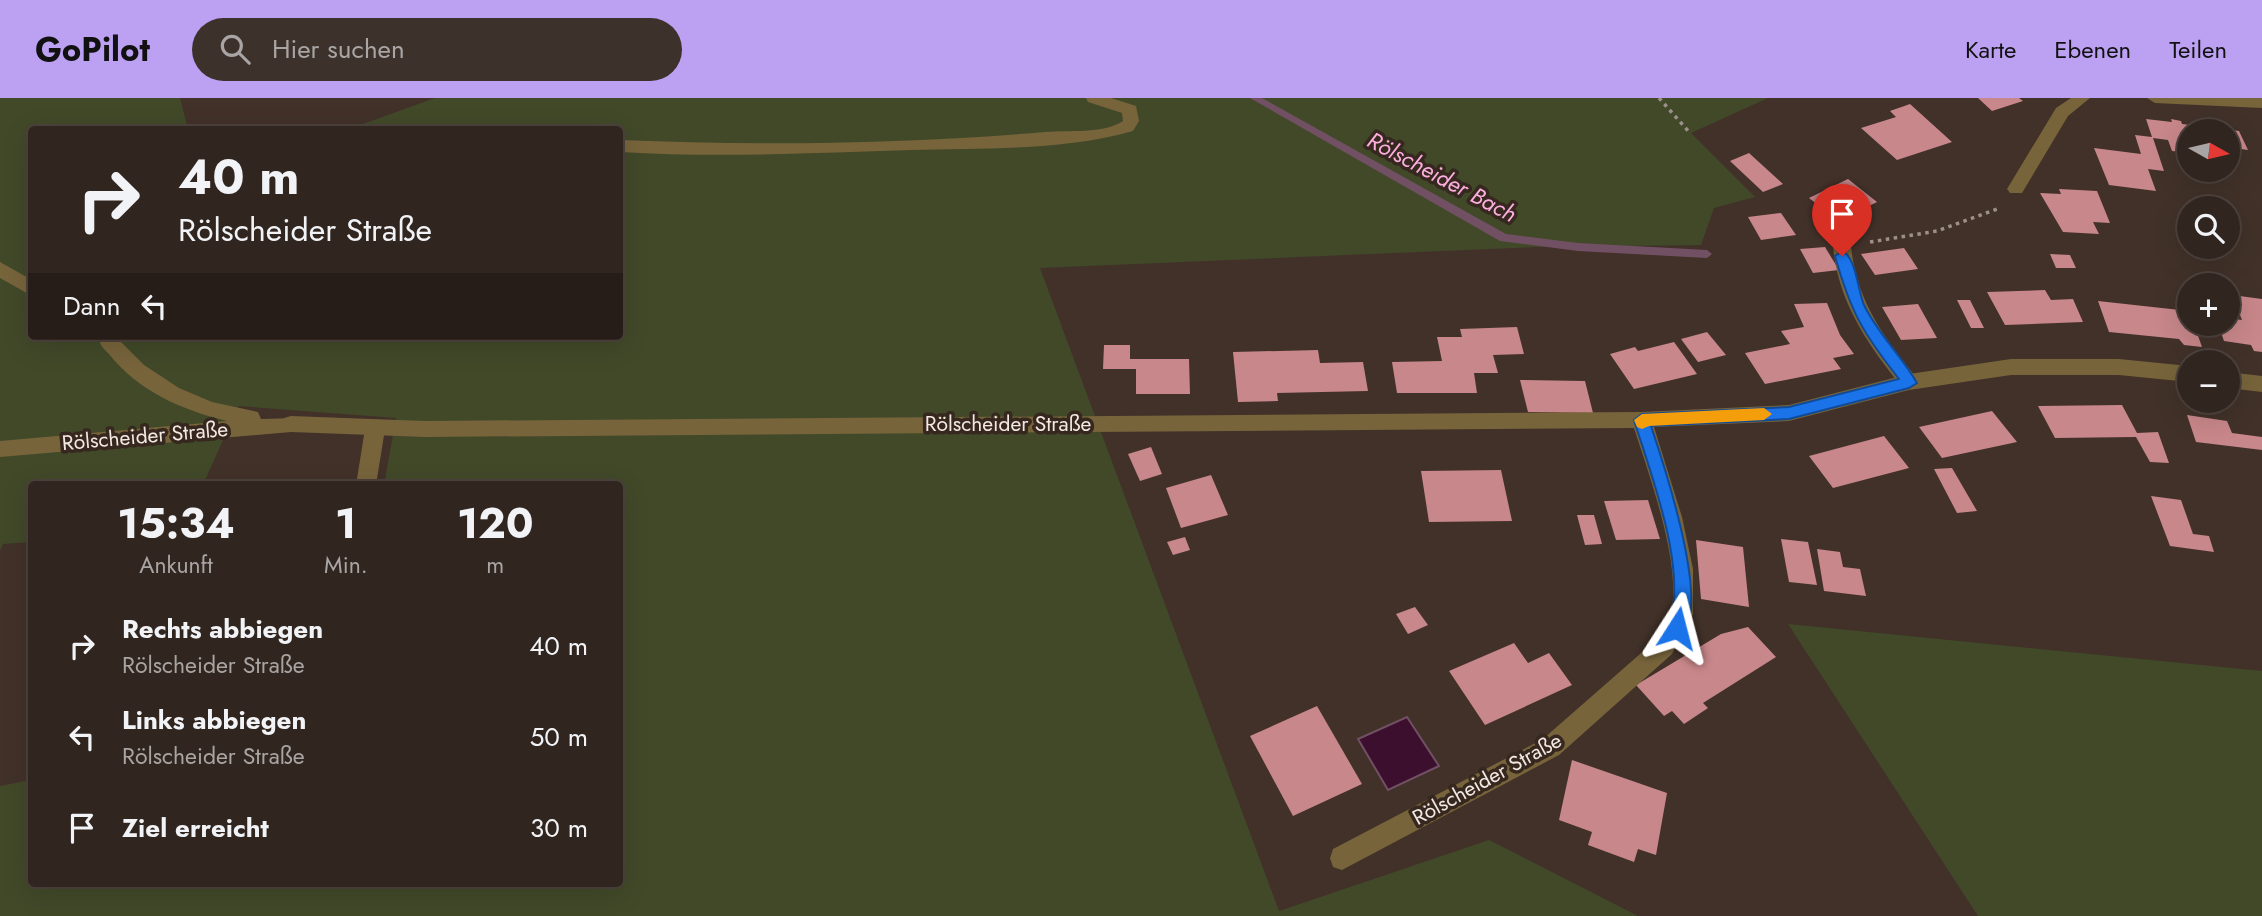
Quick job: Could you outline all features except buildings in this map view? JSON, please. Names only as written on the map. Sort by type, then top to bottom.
[{"type":"street","points":[[623,146],[724,150],[998,142],[1104,133],[1126,127],[1131,121],[1130,110],[1094,98]]},
{"type":"street","points":[[2016,189],[2062,112],[2082,98]]},
{"type":"street","points":[[2155,98],[2262,103]]},
{"type":"street","points":[[1842,246],[1844,271],[1867,328],[1909,383]]},
{"type":"street","points":[[0,269],[28,286]]},
{"type":"street","name":"Rölscheider Straße","points":[[109,340],[118,354],[181,400],[197,408],[291,424],[375,429],[1642,420],[1789,413],[1909,383],[2011,367],[2069,365],[2177,373]]},
{"type":"street","points":[[2240,381],[2262,384]]},
{"type":"street","name":"Rölscheider Straße","points":[[1342,858],[1551,747],[1580,724],[1671,638],[1682,614],[1683,588],[1661,479],[1642,420]]},
{"type":"street","name":"Rölscheider Straße","points":[[0,449],[291,424]]},
{"type":"street","points":[[367,481],[375,429]]},
{"type":"path","points":[[1659,98],[1690,134]]},
{"type":"path","points":[[1842,246],[1897,239],[1982,217],[2006,204],[2016,189]]},
{"type":"green space","points":[[0,98],[180,98],[187,126],[28,126],[28,340],[623,340],[623,126],[357,126],[435,98],[1768,98],[1691,133],[1755,197],[1714,208],[1701,245],[1536,247],[1040,268],[1279,911],[1489,840],[1638,916],[0,916],[0,786],[28,781],[28,887],[623,887],[623,481],[385,481],[396,418],[238,406],[205,481],[28,481],[28,542],[3,544],[0,550]]},
{"type":"green space","points":[[1788,624],[2262,671],[2262,916],[1978,916]]},
{"type":"shaded area","points":[[1407,717],[1439,766],[1388,790],[1358,739]]},
{"type":"waterway","name":"Rölscheider Bach","points":[[1255,98],[1504,238],[1578,247],[1707,254]]},
{"type":"slow traffic","points":[[1642,423],[1642,420],[1764,414]]},
{"type":"route","points":[[1677,628],[1682,614],[1683,588],[1678,554],[1661,479],[1642,420],[1789,413],[1909,383],[1867,328],[1844,271],[1842,256]]}]
